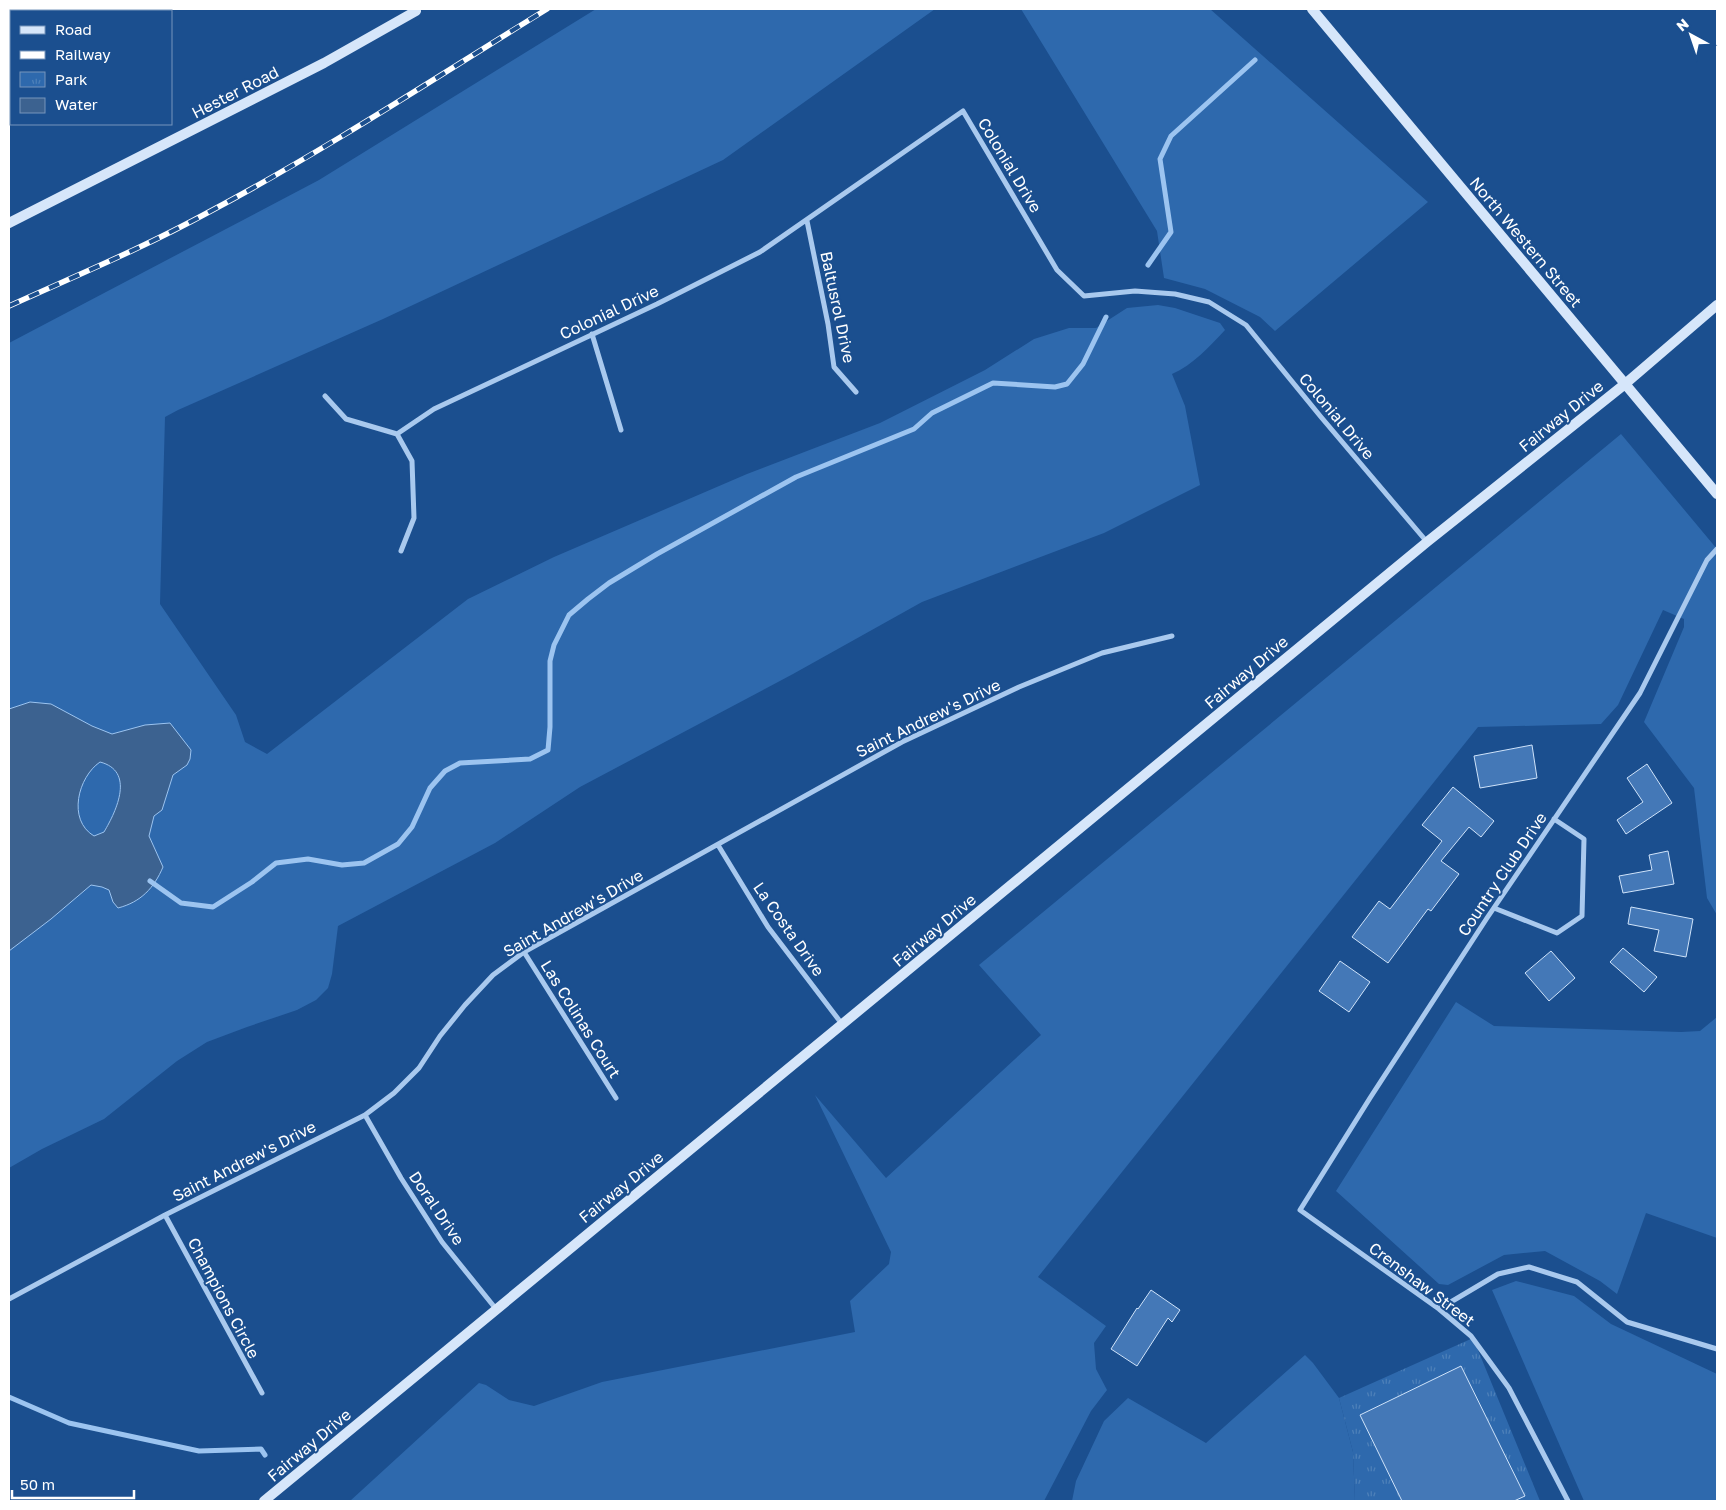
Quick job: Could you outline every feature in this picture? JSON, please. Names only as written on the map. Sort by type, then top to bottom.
[{"type":"main road","name":"Hester Road","points":[[9,223],[315,68],[416,11],[414,9]]},
{"type":"main road","name":"North Western Street","points":[[1312,9],[1717,494]]},
{"type":"main road","name":"Fairway Drive","points":[[264,1501],[1427,542],[1625,384],[1717,305]]},
{"type":"street","name":"Colonial Drive","points":[[397,434],[434,409],[760,252],[964,111],[1058,270],[1084,296],[1135,291],[1176,294],[1208,302],[1246,325],[1427,542]]},
{"type":"street","name":"Baltusrol Drive","points":[[807,221],[828,324],[834,367],[856,392]]},
{"type":"street","points":[[592,334],[621,430]]},
{"type":"street","points":[[325,396],[346,419],[397,434],[412,461],[414,518],[401,551]]},
{"type":"street","name":"Country Club Drive","points":[[1300,1210],[1370,1098],[1494,908],[1640,693],[1706,560],[1717,548]]},
{"type":"street","name":"Saint Andrew's Drive","points":[[9,1299],[165,1215],[365,1115],[394,1093],[419,1068],[440,1036],[493,975],[524,952],[902,742],[1019,687],[1102,653],[1172,636]]},
{"type":"street","points":[[1494,908],[1557,933],[1582,916],[1584,839],[1554,820]]},
{"type":"street","name":"La Costa Drive","points":[[718,845],[768,927],[843,1025]]},
{"type":"street","name":"Las Colinas Court","points":[[524,952],[616,1098]]},
{"type":"street","name":"Doral Drive","points":[[365,1115],[401,1178],[442,1242],[496,1309]]},
{"type":"street","name":"Crenshaw Street","points":[[1300,1210],[1438,1309],[1471,1336],[1509,1388],[1568,1501]]},
{"type":"street","name":"Champions Circle","points":[[165,1215],[262,1393]]},
{"type":"street","points":[[1438,1309],[1498,1274],[1529,1267],[1577,1282],[1627,1322],[1717,1348]]},
{"type":"green space","points":[[596,9],[935,9],[723,160],[383,319],[165,417],[160,604],[236,715],[245,742],[267,754],[468,599],[554,557],[747,474],[880,423],[985,370],[1034,339],[1069,328],[1096,328],[1127,308],[1158,305],[1175,308],[1220,323],[1225,330],[1194,361],[1172,374],[1185,406],[1200,485],[1104,533],[922,602],[793,674],[580,787],[495,843],[338,926],[332,974],[328,988],[316,1000],[297,1010],[207,1042],[177,1061],[104,1119],[42,1149],[9,1168],[9,343],[319,180]]},
{"type":"green space","points":[[1021,9],[1210,9],[1428,202],[1275,331],[1260,317],[1205,289],[1164,278],[1157,231]]},
{"type":"green space","points":[[1621,434],[1717,549],[1717,915],[1707,898],[1694,788],[1644,722],[1684,627],[1684,619],[1663,610],[1618,705],[1601,724],[1478,727],[1038,1277],[1106,1326],[1094,1343],[1096,1369],[1107,1390],[1091,1411],[1044,1501],[350,1501],[479,1383],[486,1385],[509,1400],[534,1406],[602,1382],[855,1332],[850,1301],[889,1264],[891,1252],[815,1095],[886,1178],[1041,1035],[979,965]]},
{"type":"green space","points":[[1456,1002],[1494,1026],[1681,1032],[1700,1031],[1717,1017],[1717,1238],[1646,1213],[1617,1294],[1600,1281],[1545,1251],[1504,1255],[1448,1285],[1439,1284],[1336,1191]]},
{"type":"green space","points":[[1516,1281],[1574,1296],[1611,1324],[1717,1374],[1717,1501],[1584,1501],[1492,1290]]},
{"type":"green space","points":[[1473,1338],[1540,1501],[1355,1501],[1353,1452],[1339,1398]]},
{"type":"green space","points":[[1305,1355],[1339,1398],[1353,1452],[1355,1501],[1072,1501],[1076,1481],[1104,1421],[1128,1398],[1206,1443]]},
{"type":"water","points":[[30,702],[51,704],[92,726],[112,734],[145,725],[170,723],[191,750],[187,765],[173,775],[162,810],[154,816],[149,836],[163,867],[151,888],[140,898],[118,908],[113,902],[109,890],[91,885],[9,951],[9,709]],"holes":[[[100,762],[111,767],[117,774],[120,782],[118,803],[104,832],[94,836],[80,820],[78,810],[81,788],[92,769]]]},
{"type":"building","points":[[1532,745],[1537,778],[1480,788],[1474,756]]},
{"type":"building","points":[[1647,764],[1672,803],[1626,834],[1617,820],[1643,802],[1627,778]]},
{"type":"building","points":[[1453,787],[1494,821],[1481,837],[1469,827],[1441,861],[1459,874],[1431,911],[1428,909],[1388,963],[1352,937],[1379,901],[1390,909],[1442,841],[1422,825]]},
{"type":"building","points":[[1668,851],[1674,884],[1623,893],[1619,876],[1652,870],[1649,855]]},
{"type":"building","points":[[1631,907],[1693,919],[1686,957],[1654,951],[1659,930],[1628,924]]},
{"type":"building","points":[[1623,948],[1657,977],[1644,992],[1610,962]]},
{"type":"building","points":[[1551,951],[1575,978],[1549,1001],[1525,973]]},
{"type":"building","points":[[1340,961],[1370,982],[1349,1012],[1319,991]]},
{"type":"building","points":[[1151,1290],[1180,1310],[1172,1322],[1168,1318],[1137,1366],[1111,1349]]},
{"type":"building","points":[[1461,1366],[1525,1496],[1514,1501],[1402,1501],[1360,1415]]},
{"type":"waterway","points":[[1148,265],[1171,232],[1160,159],[1171,136],[1255,60]]},
{"type":"waterway","points":[[150,881],[181,903],[213,907],[252,882],[276,863],[308,859],[342,865],[364,863],[398,844],[412,827],[430,788],[445,771],[460,763],[530,759],[548,750],[550,661],[554,645],[569,615],[609,583],[657,554],[796,477],[914,429],[932,413],[993,383],[1055,387],[1067,384],[1083,364],[1106,317]]},
{"type":"waterway","points":[[9,1397],[69,1423],[199,1451],[261,1449],[265,1455]]},
{"type":"railway","points":[[9,306],[183,226],[251,189],[379,114],[547,9]]}]
